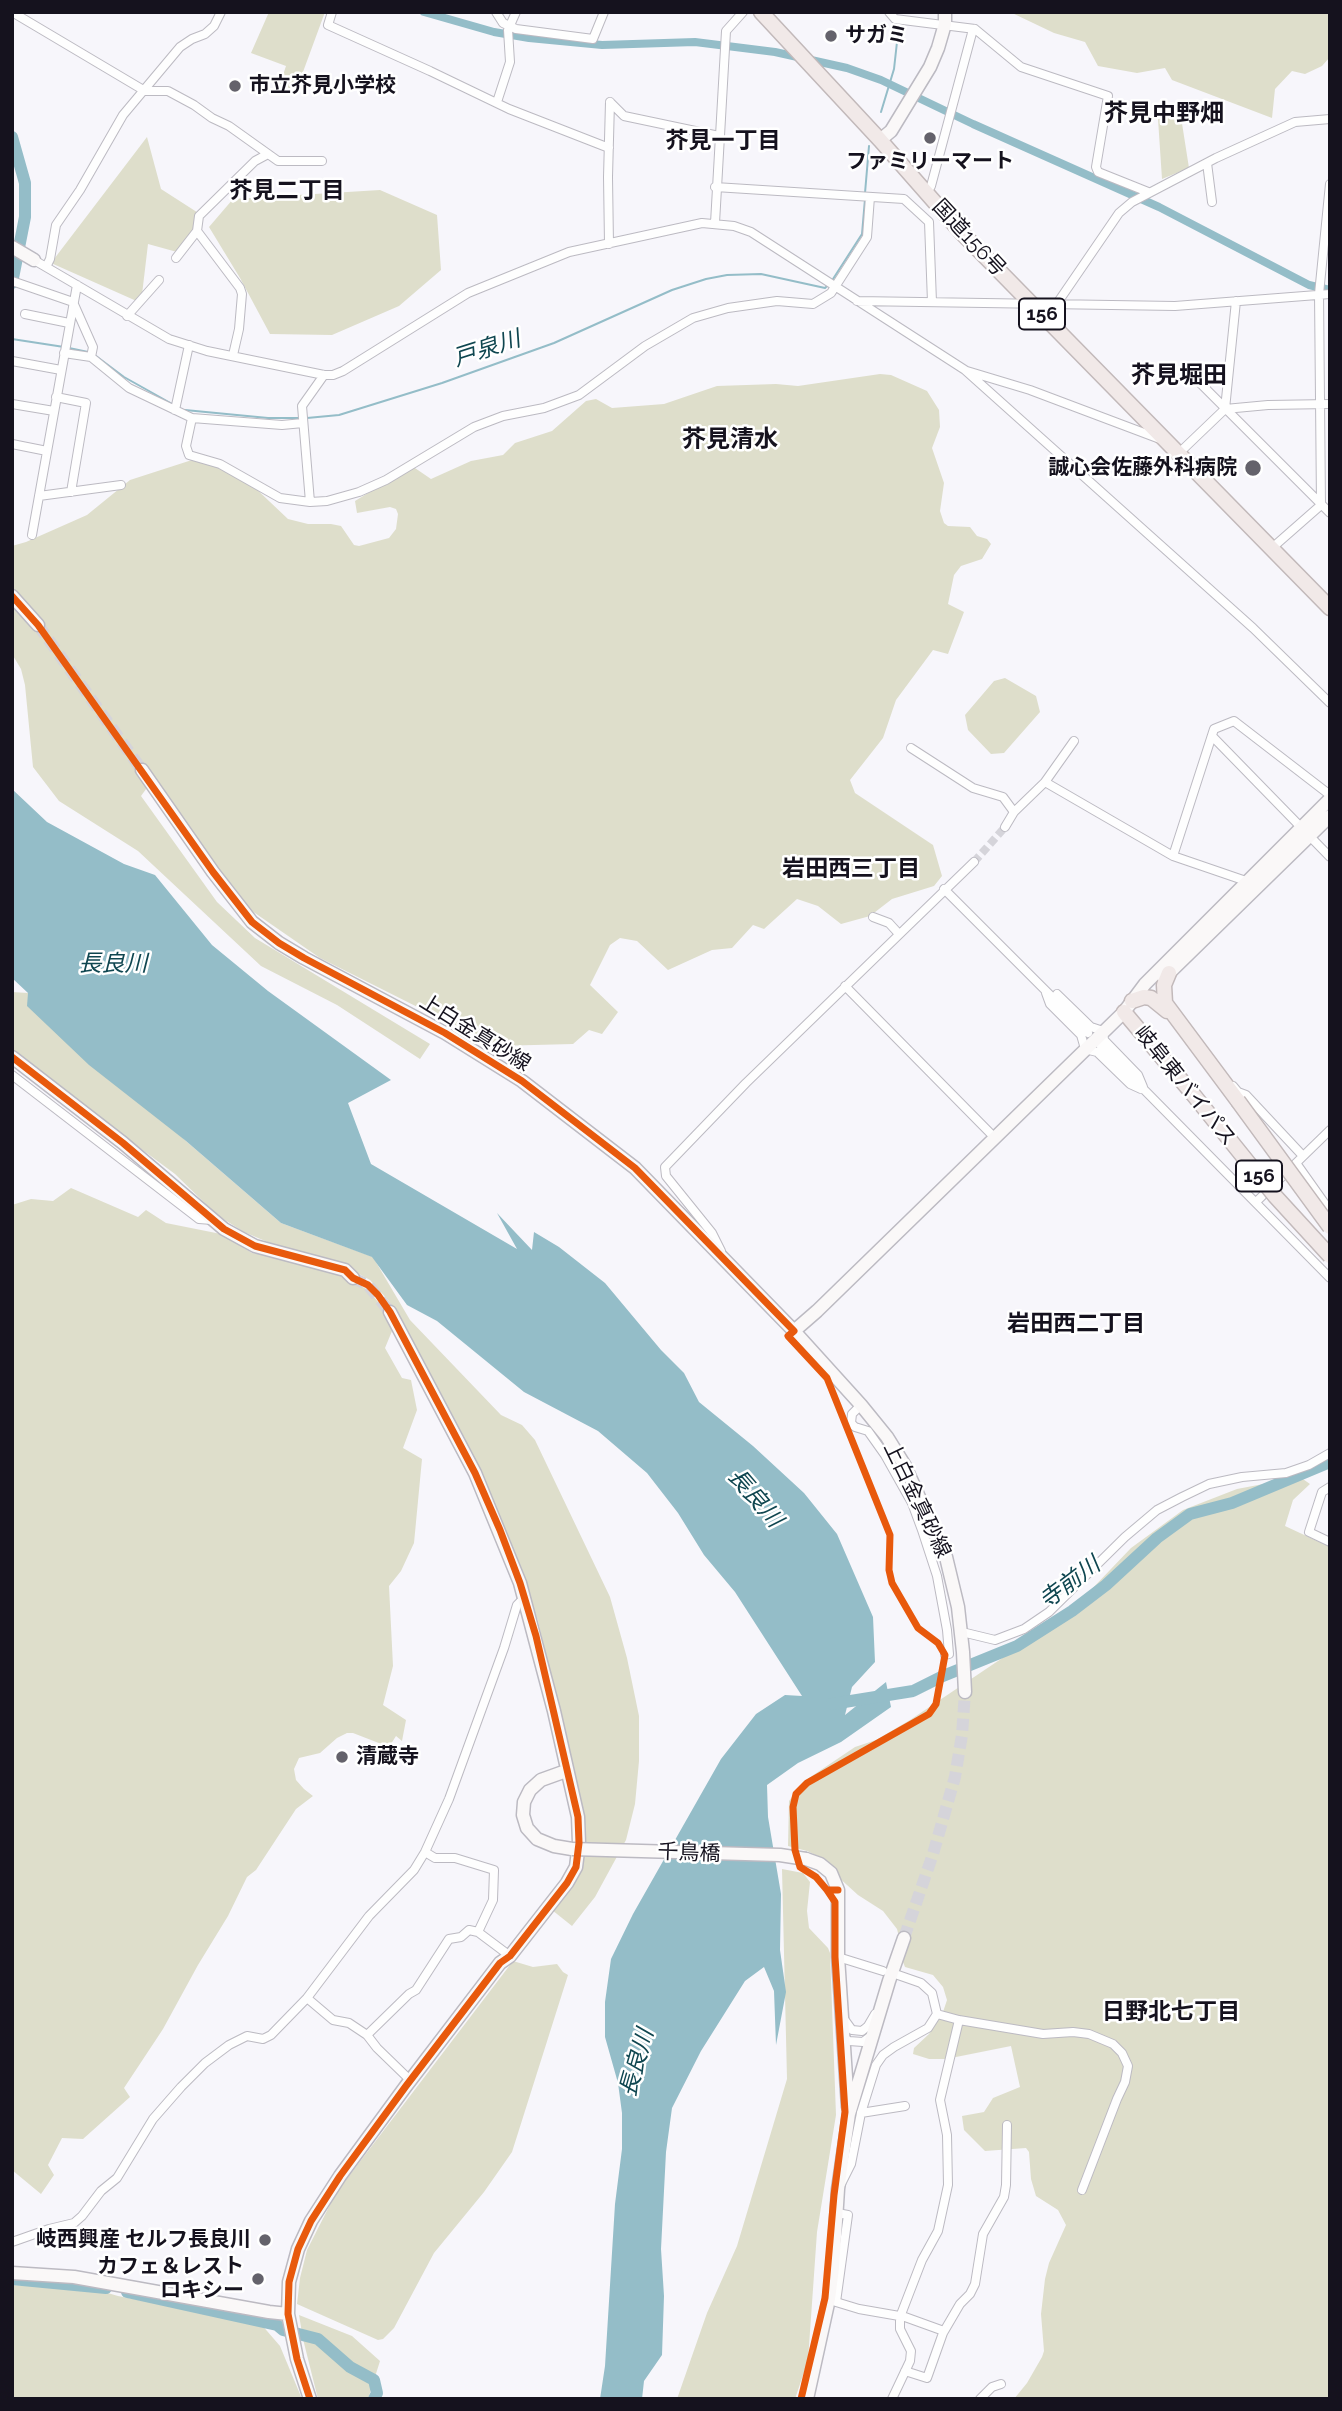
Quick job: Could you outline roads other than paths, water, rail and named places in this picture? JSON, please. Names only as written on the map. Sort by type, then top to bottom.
[{"type":"highway","name":"国道156号","points":[[761,12],[960,231],[1330,608]]},
{"type":"highway","name":"岐阜東バイパス","points":[[1169,973],[1164,985],[1164,998],[1172,1015],[1242,1098],[1330,1227]]},
{"type":"highway","points":[[1128,1006],[1144,997],[1151,998],[1172,1015]]},
{"type":"highway","name":"岐阜東バイパス","points":[[1128,1006],[1192,1093],[1275,1196],[1330,1256]]},
{"type":"street","points":[[12,12],[145,91],[158,90],[177,96],[229,125],[278,161],[322,160]]},
{"type":"street","points":[[46,267],[56,225],[80,190],[123,116],[180,47],[205,34],[214,26],[221,12]]},
{"type":"street","points":[[332,12],[328,25],[497,102],[609,148]]},
{"type":"street","points":[[496,12],[509,32]]},
{"type":"street","points":[[497,102],[510,62],[509,32],[516,12]]},
{"type":"street","points":[[509,32],[516,29],[593,38],[604,12]]},
{"type":"street","points":[[715,223],[726,31],[743,12]]},
{"type":"street","points":[[889,12],[895,19],[945,18],[975,29],[1021,67],[1108,96],[1096,167],[1098,172],[1148,192]]},
{"type":"street","points":[[880,140],[891,131],[930,67],[945,18]]},
{"type":"street","points":[[927,193],[975,29]]},
{"type":"street","points":[[609,244],[610,102],[624,116],[719,136]]},
{"type":"street","points":[[1056,304],[1119,213],[1148,192],[1296,122],[1330,119]]},
{"type":"street","points":[[176,258],[197,231],[200,216],[211,203],[255,161],[268,154]]},
{"type":"street","points":[[1207,163],[1212,202]]},
{"type":"street","points":[[1272,548],[1321,505],[1320,294],[1325,284],[1330,184]]},
{"type":"street","points":[[715,187],[904,199],[929,222],[932,302]]},
{"type":"street","points":[[192,418],[186,446],[189,455],[220,464],[280,498],[327,501],[359,492],[386,480],[474,427],[502,416],[544,408],[579,395],[645,346],[693,318],[728,308],[776,301],[813,303],[831,293],[831,284],[867,237],[866,196]]},
{"type":"street","points":[[12,247],[169,339],[333,375],[467,293],[569,252],[702,223],[734,226],[751,232],[965,370],[1252,628],[1330,703]]},
{"type":"street","points":[[197,231],[240,288],[242,295],[239,329],[233,355]]},
{"type":"street","points":[[127,316],[159,280]]},
{"type":"street","points":[[12,281],[73,302]]},
{"type":"street","points":[[32,535],[77,285]]},
{"type":"street","points":[[857,301],[1175,306],[1330,294]]},
{"type":"street","points":[[1226,409],[1236,301]]},
{"type":"street","points":[[73,302],[92,354],[129,388],[192,418],[282,425],[302,418]]},
{"type":"street","points":[[26,314],[69,323]]},
{"type":"street","points":[[175,410],[189,345]]},
{"type":"street","points":[[65,348],[92,354]]},
{"type":"street","points":[[12,361],[61,370]]},
{"type":"street","points":[[965,370],[1030,390],[1166,441]]},
{"type":"street","points":[[1189,372],[1330,513]]},
{"type":"street","points":[[310,502],[302,406],[324,375]]},
{"type":"street","points":[[56,397],[86,403],[71,492]]},
{"type":"street","points":[[12,404],[54,411]]},
{"type":"street","points":[[1178,454],[1226,409],[1256,405],[1330,404]]},
{"type":"street","points":[[12,444],[47,451]]},
{"type":"street","points":[[39,496],[121,485]]},
{"type":"street","points":[[12,596],[38,625]]},
{"type":"street","points":[[794,1331],[1128,1006],[1169,973],[1305,832],[1330,797],[1234,722],[1214,729],[1173,856]]},
{"type":"street","points":[[1212,736],[1330,857]]},
{"type":"street","points":[[1005,827],[1014,812],[1045,782],[1074,741]]},
{"type":"street","points":[[911,748],[973,788],[1003,797],[1014,812]]},
{"type":"street","name":"上白金真砂線","points":[[142,770],[213,872],[252,922],[304,958],[435,1027],[522,1081],[635,1168],[794,1331],[861,1405],[887,1437],[905,1466],[941,1544],[958,1607],[965,1688]]},
{"type":"street","points":[[1045,782],[1173,856],[1246,881]]},
{"type":"street","points":[[1128,1006],[1145,984],[1246,881],[1305,832],[1330,816]]},
{"type":"street","points":[[727,1263],[712,1233],[666,1176],[665,1167],[845,986],[974,862]]},
{"type":"street","points":[[944,889],[1088,1033]]},
{"type":"street","points":[[873,918],[889,923],[899,934]]},
{"type":"street","points":[[845,986],[994,1137]]},
{"type":"street","points":[[1046,991],[1058,995],[1091,1027],[1103,1031]]},
{"type":"street","points":[[1046,991],[1051,1004],[1081,1035],[1084,1049]]},
{"type":"street","points":[[1103,1031],[1104,1040],[1138,1075],[1144,1090]]},
{"type":"street","points":[[1101,1046],[1330,1278]]},
{"type":"street","points":[[1084,1049],[1097,1052],[1130,1084],[1144,1090]]},
{"type":"street","points":[[12,1057],[123,1143],[224,1229],[255,1246],[345,1270],[353,1278]]},
{"type":"street","points":[[12,1075],[199,1219],[213,1220]]},
{"type":"street","points":[[1242,1098],[1304,1156]]},
{"type":"street","points":[[1255,1202],[1330,1130]]},
{"type":"street","points":[[1296,1163],[1330,1211]]},
{"type":"street","points":[[310,2399],[297,2359],[288,2314],[289,2282],[298,2249],[340,2176],[410,2080],[500,1963],[510,1956],[567,1883],[576,1867],[579,1843],[578,1816],[545,1674],[524,1598],[500,1530],[475,1473],[390,1312]]},
{"type":"street","points":[[861,1405],[852,1414],[851,1423],[868,1431],[885,1455],[925,1529],[951,1630],[949,1654],[945,1656]]},
{"type":"street","points":[[966,1633],[995,1640],[1024,1629],[1049,1612],[1125,1537],[1157,1510],[1182,1497],[1209,1484],[1242,1477],[1286,1473],[1328,1458]]},
{"type":"street","points":[[1330,1487],[1322,1492],[1309,1532],[1330,1542]]},
{"type":"street","points":[[12,2242],[74,2223],[101,2191],[117,2178],[153,2119],[168,2101],[205,2063],[229,2045],[247,2036],[263,2039],[271,2035],[307,1998],[369,1916],[414,1870],[425,1853],[467,1749],[517,1605],[524,1598]]},
{"type":"street","name":"千鳥橋","points":[[566,1770],[541,1780],[530,1790],[524,1802],[523,1815],[527,1828],[537,1839],[572,1849],[780,1855],[820,1864],[831,1873],[838,1890],[838,1957]]},
{"type":"street","points":[[425,1853],[435,1858],[455,1858],[495,1870],[493,1900],[478,1932]]},
{"type":"street","points":[[368,2035],[416,1990],[449,1939],[461,1937],[470,1930],[478,1932],[510,1956]]},
{"type":"street","points":[[807,2399],[829,2299],[838,2189],[872,2036],[904,1938]]},
{"type":"street","points":[[855,2114],[843,2037],[838,1957],[883,1971]]},
{"type":"street","points":[[855,2114],[883,2055],[928,2028],[937,2014],[932,1993],[920,1983],[898,1975]]},
{"type":"street","points":[[307,1998],[334,2020],[349,2023],[368,2035],[377,2048],[410,2080]]},
{"type":"street","points":[[842,2013],[852,2030],[862,2031],[880,2008]]},
{"type":"street","points":[[937,2014],[1043,2034],[1089,2034],[1113,2043],[1122,2053],[1128,2066],[1125,2082],[1082,2190]]},
{"type":"street","points":[[892,2399],[910,2361],[911,2351],[900,2329],[900,2316],[922,2260],[938,2231],[948,2185],[947,2135],[940,2099],[959,2020]]},
{"type":"street","points":[[843,2037],[849,2041],[863,2042],[872,2036]]},
{"type":"street","points":[[855,2114],[905,2106]]},
{"type":"street","points":[[905,2371],[927,2378],[943,2333],[975,2284],[983,2234],[1004,2197],[1008,2174],[1007,2125]]},
{"type":"street","points":[[837,2213],[848,2215],[836,2302],[900,2316],[943,2333]]},
{"type":"street","points":[[12,2273],[74,2277],[288,2314]]},
{"type":"street","points":[[980,2399],[992,2387],[1001,2384]]},
{"type":"water","name":"長良川","points":[[12,789],[47,822],[124,864],[155,875],[212,945],[268,991],[391,1080],[348,1103],[371,1164],[517,1249],[497,1213],[532,1250],[534,1232],[559,1247],[605,1283],[661,1350],[684,1373],[699,1402],[753,1446],[804,1493],[837,1534],[873,1617],[875,1662],[852,1687],[845,1715],[886,1682],[891,1707],[841,1742],[798,1763],[767,1785],[768,1817],[781,1894],[780,1950],[786,1992],[776,2045],[774,1991],[764,1967],[745,1981],[701,2051],[672,2108],[666,2152],[661,2249],[664,2296],[662,2355],[644,2381],[642,2399],[600,2399],[605,2366],[615,2204],[622,2149],[622,2113],[618,2083],[605,2037],[605,2002],[611,1959],[633,1914],[721,1759],[756,1714],[785,1695],[802,1696],[735,1592],[704,1555],[678,1513],[647,1473],[598,1431],[524,1392],[437,1321],[407,1305],[372,1257],[281,1223],[186,1141],[89,1065],[27,1006],[28,993],[12,978]]},
{"type":"waterway","points":[[424,12],[494,32],[529,38],[602,45],[695,42],[775,52],[847,68],[881,80],[1159,207],[1309,285],[1330,290]]},
{"type":"waterway","name":"戸泉川","points":[[881,112],[894,69],[899,24]]},
{"type":"waterway","points":[[12,137],[25,183],[25,217],[12,283]]},
{"type":"waterway","name":"戸泉川","points":[[865,193],[869,146]]},
{"type":"waterway","name":"戸泉川","points":[[833,279],[862,234],[865,199]]},
{"type":"waterway","name":"戸泉川","points":[[307,418],[339,415],[442,383],[554,343],[672,290],[706,279],[761,274],[825,288],[827,286]]},
{"type":"waterway","name":"戸泉川","points":[[12,339],[64,347]]},
{"type":"waterway","name":"戸泉川","points":[[69,348],[88,352]]},
{"type":"waterway","name":"戸泉川","points":[[96,356],[124,377],[174,405]]},
{"type":"waterway","name":"戸泉川","points":[[185,410],[268,418],[298,418]]},
{"type":"waterway","name":"寺前川","points":[[832,1704],[913,1691],[1017,1646],[1072,1611],[1106,1585],[1157,1538],[1190,1514],[1232,1503],[1330,1462]]},
{"type":"waterway","points":[[12,2279],[106,2288]]},
{"type":"waterway","points":[[127,2292],[277,2325],[283,2330],[318,2339],[350,2367],[374,2380],[377,2393],[374,2399]]},
{"type":"tunnel","points":[[38,625],[142,770]]},
{"type":"tunnel","points":[[974,862],[1005,827]]},
{"type":"tunnel","points":[[353,1278],[368,1285],[390,1312]]},
{"type":"tunnel","points":[[904,1938],[933,1854],[955,1777],[965,1692]]},
{"type":"place","name":"サガミ","points":[[831,36]]},
{"type":"place","name":"市立芥見小学校","points":[[235,86]]},
{"type":"place","name":"ファミリーマート","points":[[930,138]]},
{"type":"place","name":"誠心会佐藤外科病院","points":[[1253,468]]},
{"type":"place","name":"清蔵寺","points":[[342,1757]]},
{"type":"place","name":"岐西興産 セルフ長良川","points":[[265,2240]]},
{"type":"place","name":"カフェ＆レスト ロキシー","points":[[258,2279]]},
{"type":"district","name":"芥見中野畑","points":[[1164,114]]},
{"type":"district","name":"芥見一丁目","points":[[723,141]]},
{"type":"district","name":"芥見二丁目","points":[[287,191]]},
{"type":"district","name":"芥見堀田","points":[[1179,376]]},
{"type":"district","name":"芥見清水","points":[[730,440]]},
{"type":"district","name":"岩田西三丁目","points":[[851,869]]},
{"type":"district","name":"岩田西二丁目","points":[[1076,1324]]},
{"type":"district","name":"日野北七丁目","points":[[1171,2012]]}]
